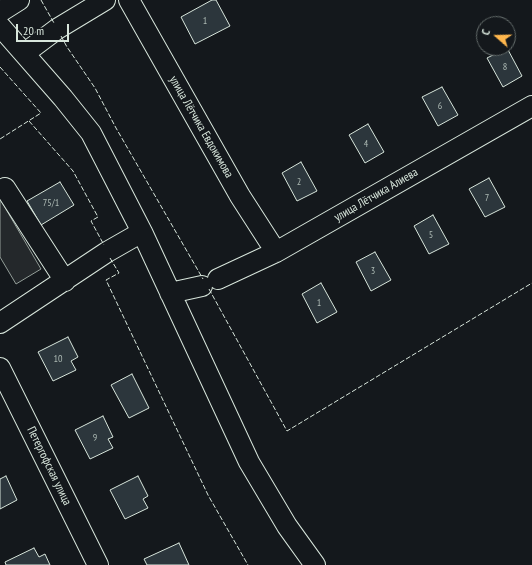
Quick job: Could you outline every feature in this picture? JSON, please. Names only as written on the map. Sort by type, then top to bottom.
[{"type":"street","points":[[0,12],[19,0]]},
{"type":"street","points":[[25,53],[57,29],[105,0]]},
{"type":"street","name":"улица Лётчика Евдокимова","points":[[129,0],[240,196],[276,252]]},
{"type":"street","points":[[0,26],[25,53],[91,133],[142,232],[249,462],[287,526],[315,565]]},
{"type":"street","name":"улица Лётчика Алиева","points":[[170,293],[210,282],[276,252],[532,106]]},
{"type":"street","points":[[5,188],[65,282]]},
{"type":"street","points":[[0,323],[65,282],[107,252],[142,232]]},
{"type":"street","name":"Петергофская улица","points":[[0,368],[98,565]]},
{"type":"shaded area","points":[[0,199],[41,269],[16,284],[0,257]]},
{"type":"building","points":[[212,0],[216,0],[230,26],[195,44],[181,17]]},
{"type":"building","points":[[491,56],[511,56],[522,76],[503,87],[487,58]]},
{"type":"building","points":[[442,87],[458,115],[438,126],[422,97]]},
{"type":"building","points":[[368,124],[384,152],[365,163],[349,135]]},
{"type":"building","points":[[301,162],[317,191],[297,201],[282,173]]},
{"type":"building","points":[[489,178],[505,207],[485,217],[469,189]]},
{"type":"building","points":[[60,182],[74,205],[41,225],[27,201]]},
{"type":"building","points":[[433,215],[449,244],[429,254],[414,226]]},
{"type":"building","points":[[375,252],[391,280],[371,291],[356,262]]},
{"type":"building","points":[[321,283],[337,312],[317,323],[302,294]]},
{"type":"building","points":[[68,337],[78,357],[71,361],[76,370],[53,381],[38,352]]},
{"type":"building","points":[[132,374],[149,408],[129,418],[111,385]]},
{"type":"building","points":[[103,416],[113,437],[108,439],[113,448],[90,459],[75,430]]},
{"type":"building","points":[[6,476],[17,500],[0,509],[0,479]]},
{"type":"building","points":[[138,476],[148,496],[143,499],[148,508],[125,519],[110,490]]},
{"type":"building","points":[[179,543],[189,565],[147,565],[144,559]]},
{"type":"building","points":[[34,548],[39,557],[45,554],[50,565],[6,565],[5,562]]},
{"type":"fence","points":[[41,0],[54,23]]},
{"type":"fence","points":[[61,36],[95,88],[116,128],[203,279]]},
{"type":"fence","points":[[0,67],[41,113],[0,139]]},
{"type":"fence","points":[[29,121],[73,171],[98,217],[91,221],[104,245]]},
{"type":"fence","points":[[110,258],[119,273],[106,280],[208,495],[248,565]]},
{"type":"fence","points":[[209,289],[287,431],[532,283]]}]
